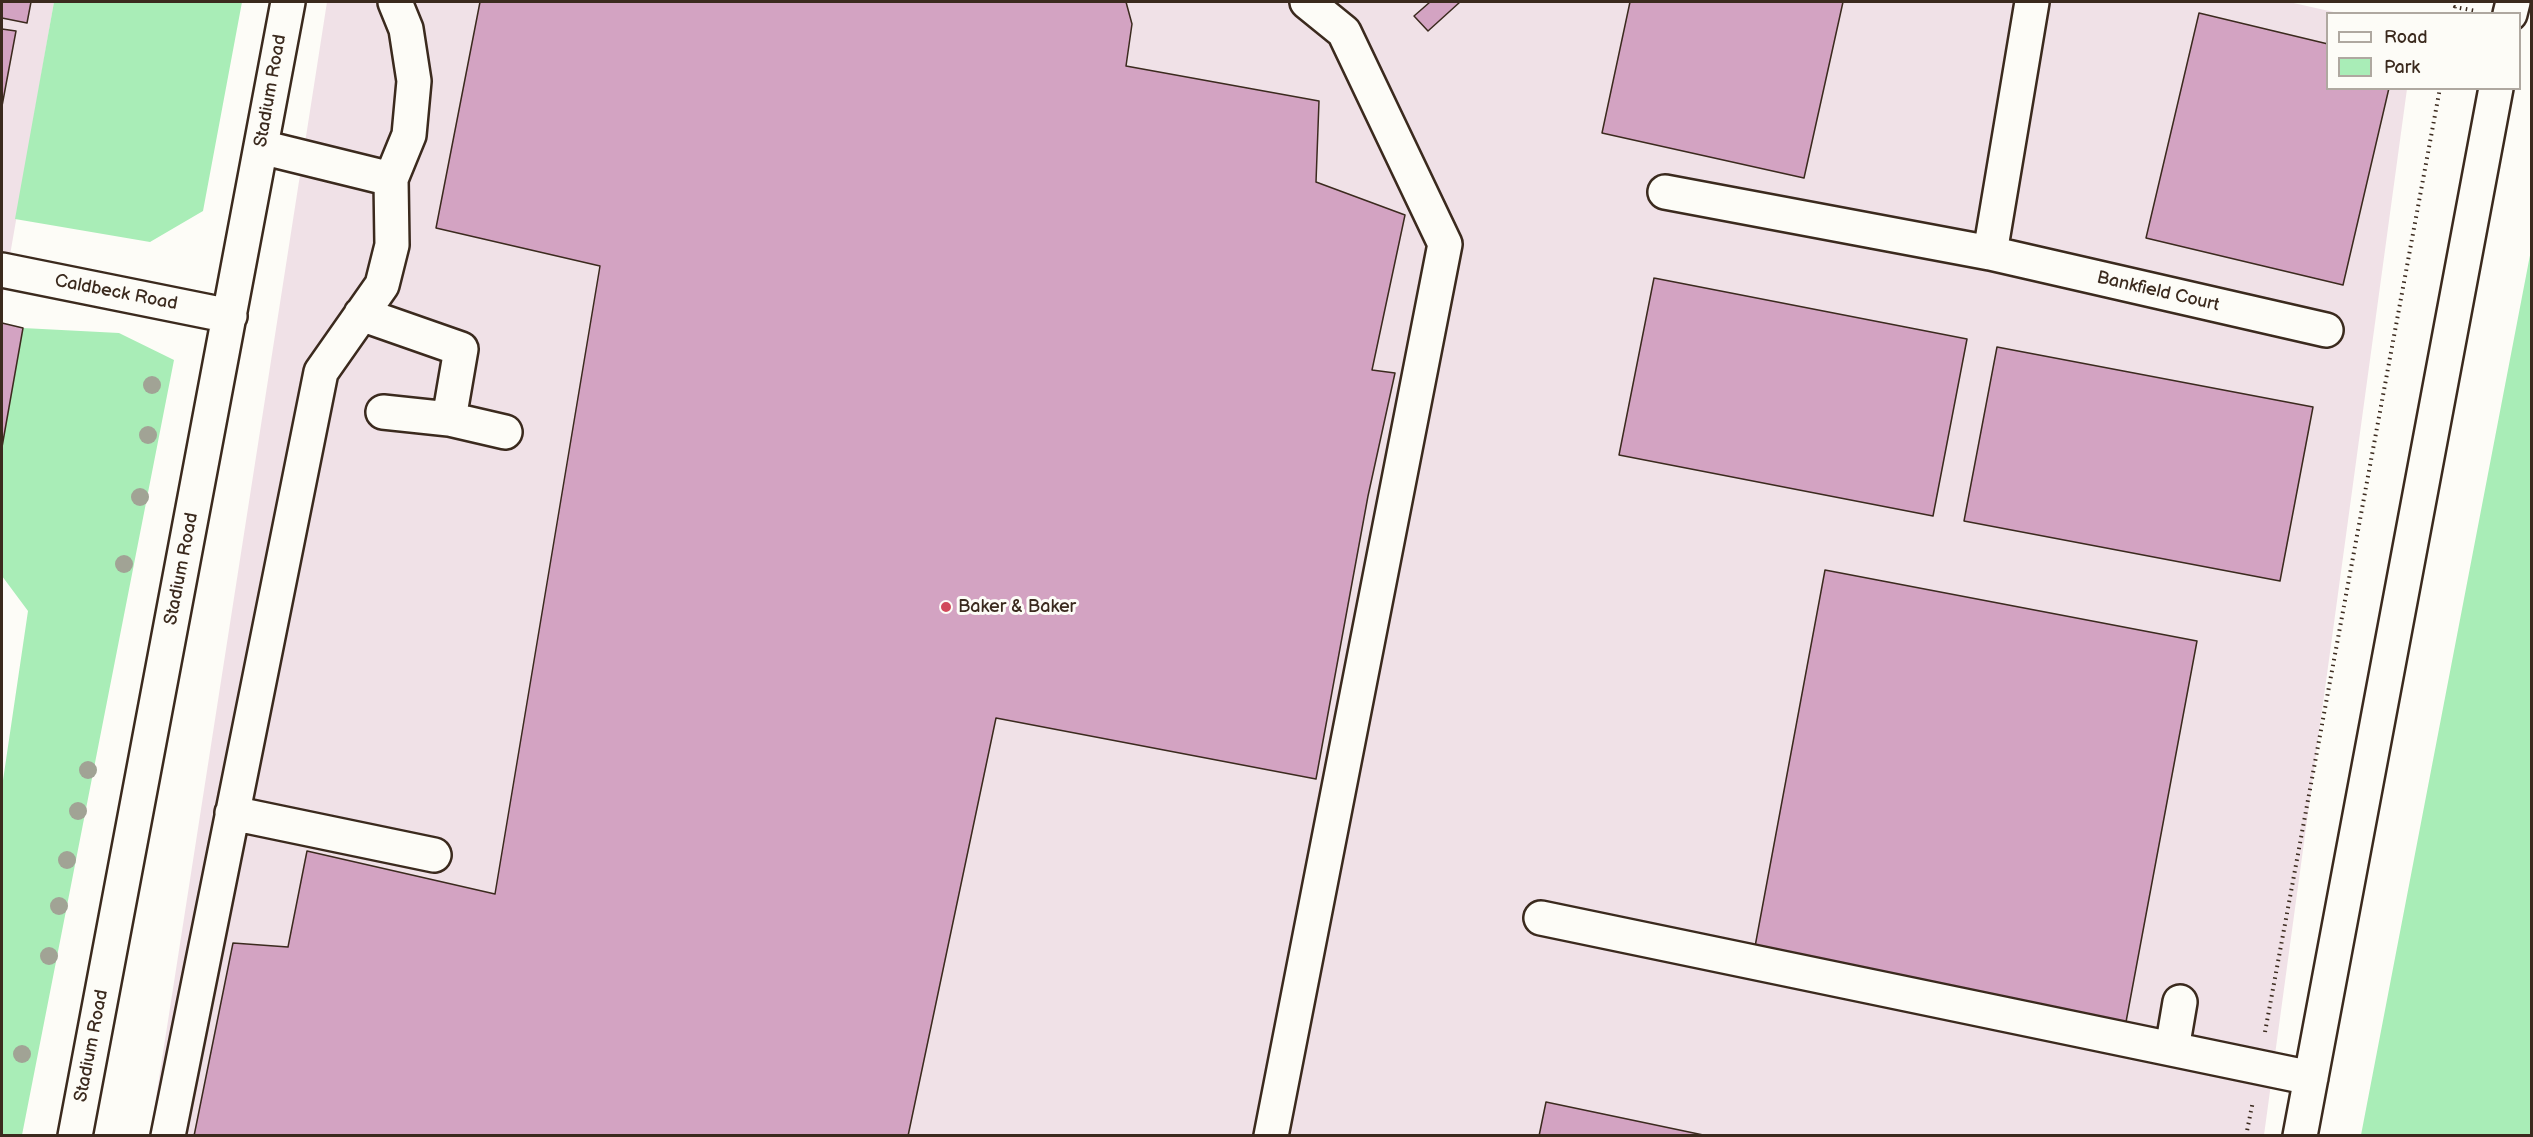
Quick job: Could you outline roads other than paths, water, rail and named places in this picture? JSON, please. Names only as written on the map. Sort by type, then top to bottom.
[{"type":"street","name":"Stadium Road","points":[[75,1136],[288,2]]},
{"type":"street","points":[[168,1136],[321,372],[382,285],[392,246],[391,179],[409,135],[414,81],[406,29],[395,2]]},
{"type":"street","points":[[1271,1136],[1446,244],[1344,32],[1307,2]]},
{"type":"street","points":[[1990,253],[2032,2]]},
{"type":"street","points":[[2300,1136],[2496,90]]},
{"type":"street","points":[[261,147],[391,179]]},
{"type":"street","name":"Bankfield Court","points":[[1665,192],[1990,253],[2326,330]]},
{"type":"street","name":"Caldbeck Road","points":[[2,270],[230,316]]},
{"type":"street","points":[[361,314],[461,349],[449,419]]},
{"type":"street","points":[[382,412],[449,419],[505,432]]},
{"type":"street","points":[[232,813],[434,855]]},
{"type":"street","points":[[1541,918],[2311,1078]]},
{"type":"street","points":[[2172,1049],[2180,1002]]},
{"type":"place","name":"Baker & Baker","points":[[946,607]]}]
